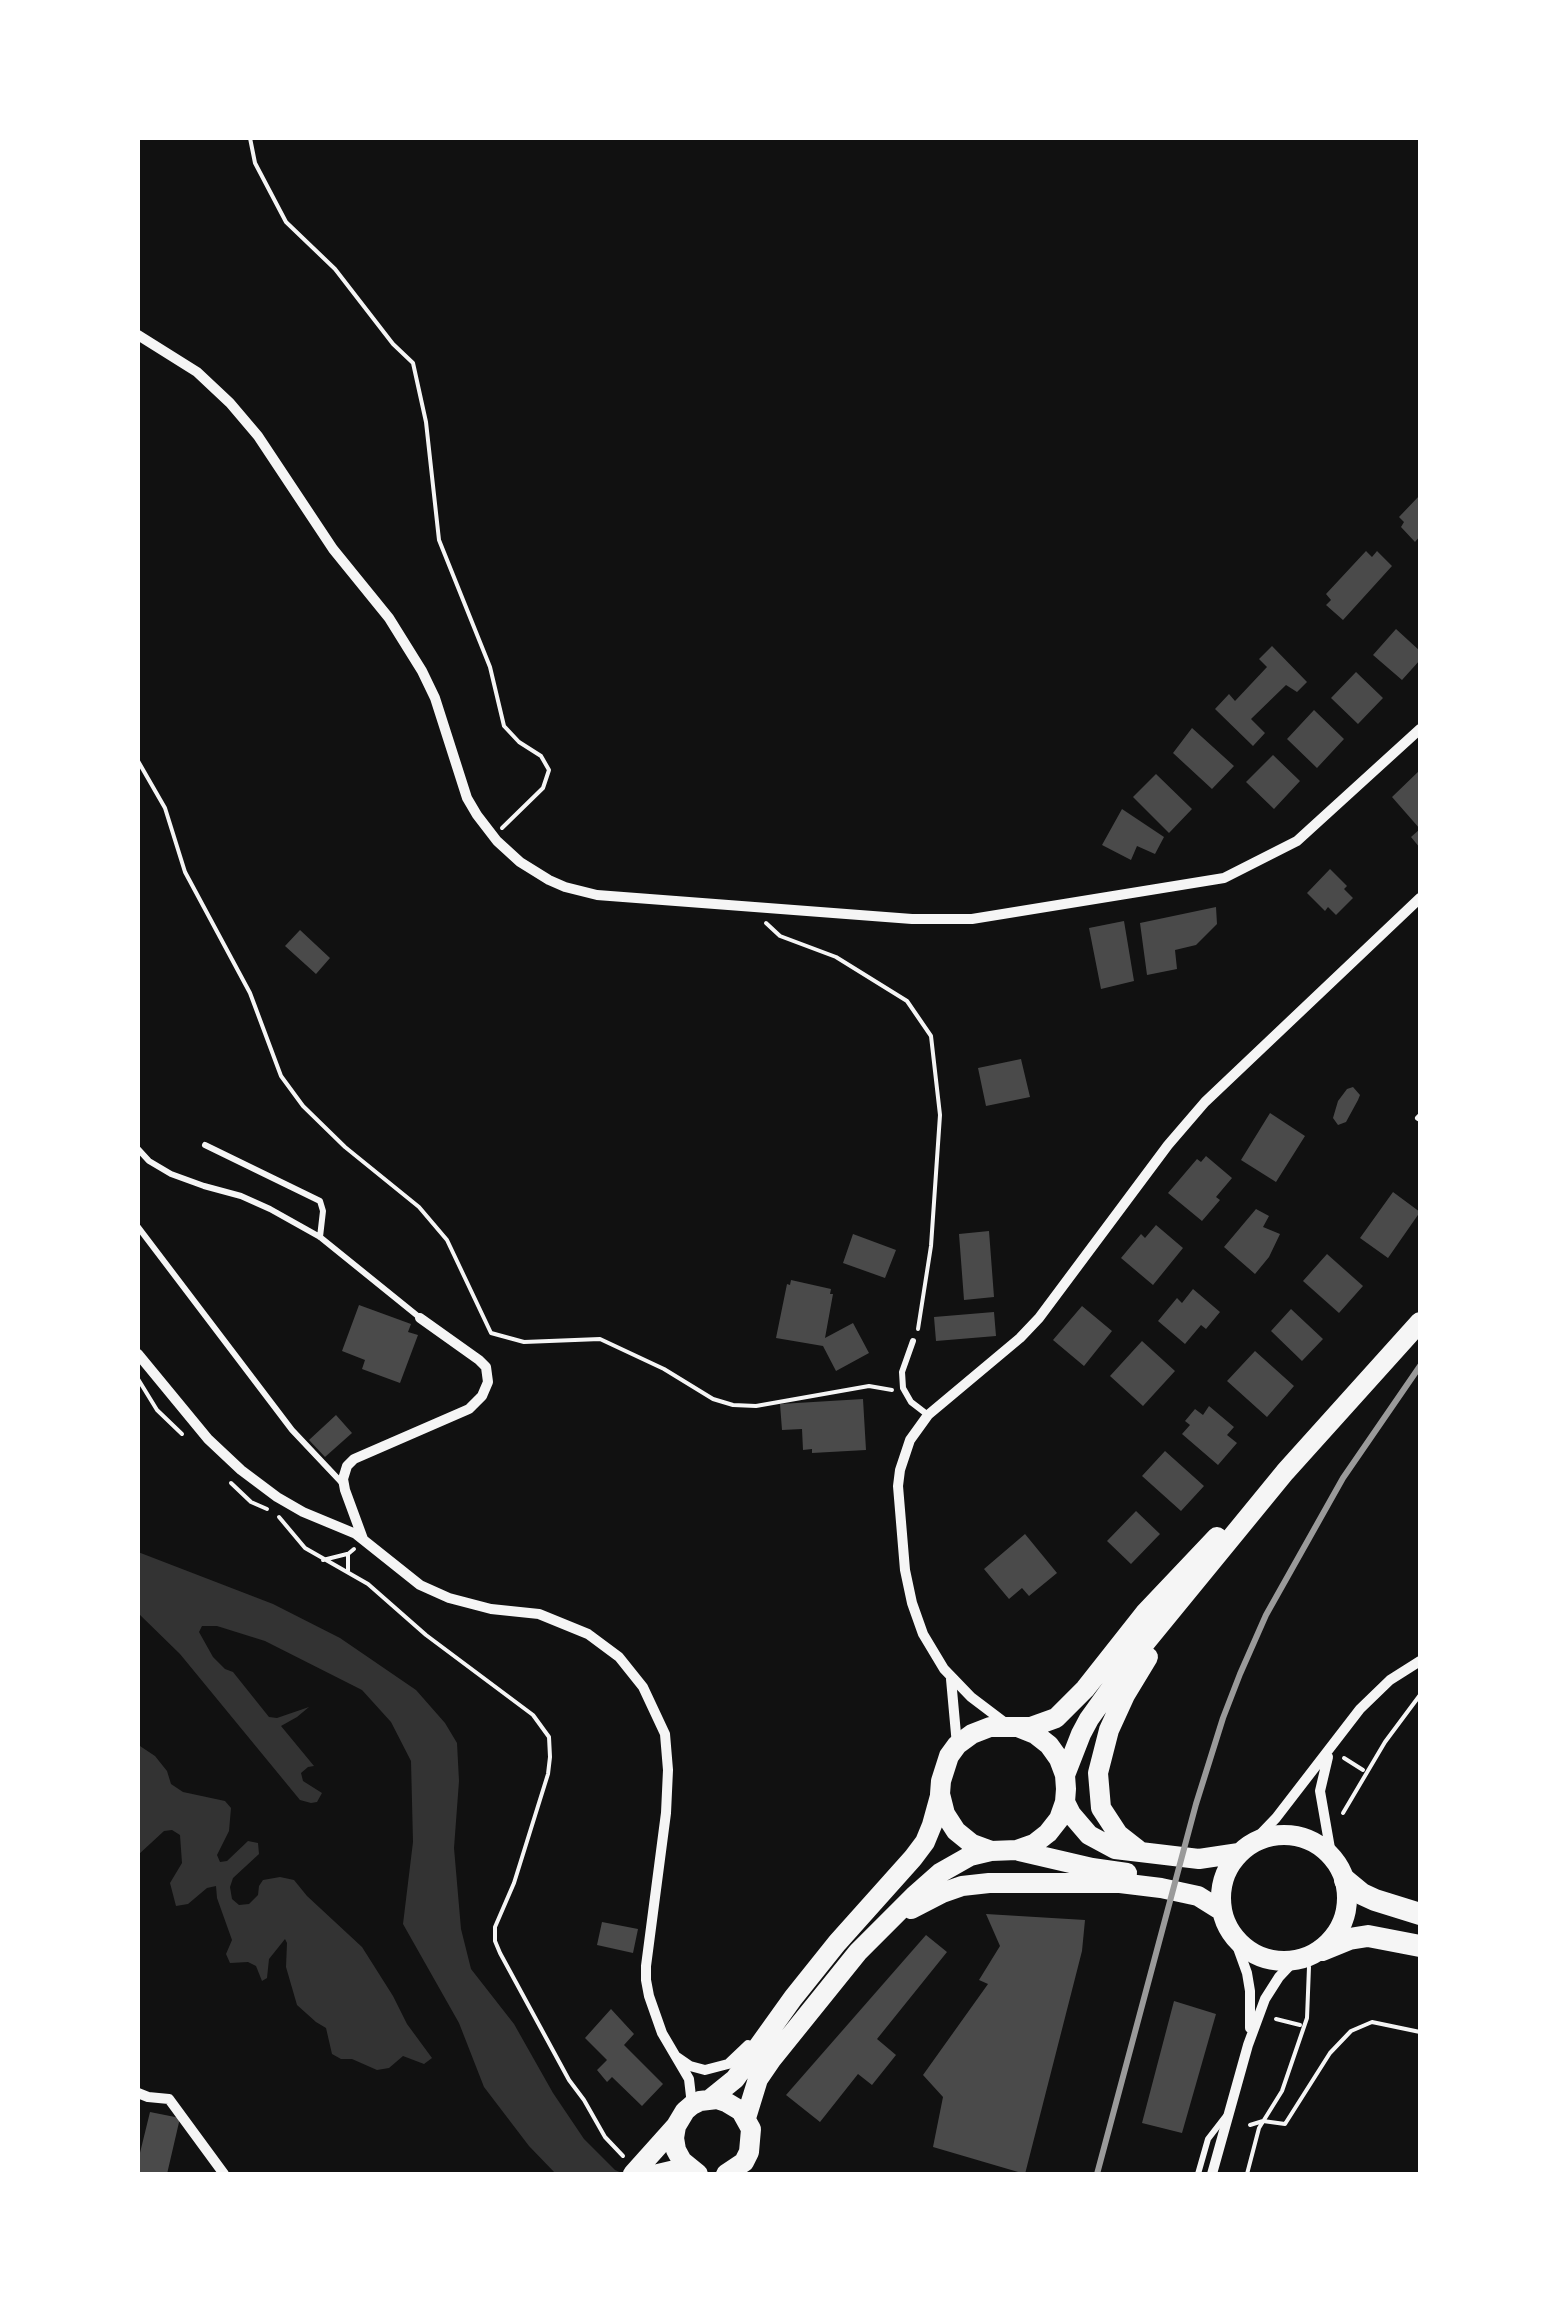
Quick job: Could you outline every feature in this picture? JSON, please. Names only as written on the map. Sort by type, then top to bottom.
[{"type":"highway","points":[[1017,1850],[1034,1844],[1058,1819],[1065,1802],[1065,1774],[1081,1734],[1102,1698],[1285,1472],[1420,1322]]},
{"type":"highway","points":[[630,2167],[676,2126],[685,2111],[734,2079],[748,2064],[793,1998],[919,1850],[932,1825],[944,1768],[958,1745],[990,1727],[1030,1727],[1056,1718],[1145,1613],[1285,1472]]},
{"type":"highway","points":[[1141,1852],[1118,1834],[1101,1808],[1098,1774],[1124,1695],[1164,1633],[1170,1613]]},
{"type":"highway","points":[[1014,1726],[1048,1744],[1065,1774]]},
{"type":"highway","points":[[940,1794],[945,1814],[956,1831],[972,1844],[991,1851]]},
{"type":"highway","points":[[1065,1802],[1090,1835],[1115,1848],[1141,1852],[1199,1859],[1246,1848],[1268,1836],[1302,1836],[1331,1854],[1346,1880],[1362,1894],[1420,1914]]},
{"type":"highway","points":[[1246,1848],[1227,1870],[1221,1890],[1222,1911],[1234,1937],[1243,1946],[1268,1959],[1308,1959],[1348,1939],[1368,1936],[1420,1946]]},
{"type":"highway","points":[[746,2118],[758,2078],[858,1952],[940,1873],[970,1856],[1017,1850],[1163,1880],[1222,1911]]},
{"type":"highway","points":[[1308,1959],[1336,1936],[1345,1919],[1346,1880]]},
{"type":"highway","points":[[892,1920],[942,1893],[989,1883],[1120,1883],[1198,1896]]},
{"type":"highway","points":[[700,2102],[726,2102],[741,2111],[751,2129],[752,2140],[744,2162],[732,2173]]},
{"type":"highway","points":[[676,2126],[676,2150],[694,2172]]},
{"type":"highway","points":[[658,2174],[675,2170],[694,2172]]},
{"type":"street","points":[[138,335],[183,361],[230,404],[278,463],[334,549],[389,618],[435,698],[467,798],[493,836],[534,872],[580,891],[912,919],[972,919],[1224,878],[1296,842],[1420,728]]},
{"type":"street","points":[[1014,1726],[951,1678],[923,1634],[905,1570],[899,1502],[900,1470],[910,1440],[928,1415],[1039,1318],[1168,1145],[1205,1102],[1420,898]]},
{"type":"street","points":[[364,1540],[343,1478],[354,1459],[469,1408],[486,1390],[486,1367],[420,1318]]},
{"type":"street","points":[[138,1354],[208,1440],[274,1494],[303,1512],[356,1534],[420,1585],[449,1598],[491,1609],[539,1614],[588,1634],[619,1658],[644,1687],[666,1734],[668,1770],[646,1966],[649,1996],[670,2049],[700,2102]]},
{"type":"street","points":[[1246,1848],[1276,1818],[1374,1694],[1420,1661]]},
{"type":"street","points":[[951,1678],[958,1745]]},
{"type":"street","points":[[1331,1854],[1320,1791],[1333,1744]]},
{"type":"street","points":[[1234,1937],[1250,1991],[1248,2045]]},
{"type":"street","points":[[1212,2174],[1265,1999],[1279,1976],[1308,1959]]},
{"type":"street","points":[[670,2049],[680,2060],[698,2069],[728,2064],[793,1998]]},
{"type":"street","points":[[143,2096],[169,2099],[224,2174]]},
{"type":"lane","points":[[205,1145],[320,1200],[320,1237]]},
{"type":"lane","points":[[138,1150],[172,1174],[242,1196],[320,1237],[420,1318]]},
{"type":"lane","points":[[138,1227],[292,1430],[345,1486]]},
{"type":"lane","points":[[912,1341],[902,1372],[903,1388],[911,1402],[928,1415]]},
{"type":"lane","points":[[1198,2174],[1208,2139],[1229,2112]]},
{"type":"path","points":[[250,138],[255,163],[286,222],[335,269],[413,363],[426,422],[439,540],[490,667],[504,726],[519,742],[542,756],[549,770],[543,788],[493,836]]},
{"type":"path","points":[[138,761],[165,808],[185,872],[250,992],[281,1076],[317,1120],[419,1206],[447,1240],[491,1333],[524,1342],[600,1339],[664,1369],[713,1399],[733,1405],[756,1406],[869,1386],[895,1390]]},
{"type":"path","points":[[749,905],[780,936],[836,956],[907,1000],[931,1036],[940,1115],[937,1175],[925,1296],[912,1341]]},
{"type":"path","points":[[138,1379],[163,1416],[186,1438]]},
{"type":"path","points":[[230,1482],[251,1502],[276,1514],[305,1548],[348,1571],[533,1714],[549,1737],[548,1774],[514,1882],[498,1917],[496,1940],[500,1954],[570,2080],[612,2147],[630,2167]]},
{"type":"path","points":[[323,1560],[348,1554],[364,1540]]},
{"type":"path","points":[[348,1554],[348,1571]]},
{"type":"path","points":[[1343,1813],[1385,1742],[1420,1695]]},
{"type":"path","points":[[1344,1758],[1364,1770]]},
{"type":"path","points":[[1247,2174],[1259,2128],[1282,2091],[1306,2018],[1308,1959]]},
{"type":"path","points":[[1276,2019],[1300,2025]]},
{"type":"path","points":[[1259,2128],[1250,2125],[1264,2121],[1285,2124],[1330,2053],[1351,2031],[1372,2022],[1420,2032]]},
{"type":"shaded area","points":[[138,1552],[273,1604],[340,1638],[416,1690],[445,1723],[457,1743],[459,1781],[454,1848],[461,1929],[471,1969],[514,2024],[584,2139],[624,2174],[556,2174],[484,2087],[459,2023],[403,1924],[413,1842],[411,1761],[391,1722],[362,1690],[265,1641],[217,1626],[202,1626],[199,1632],[213,1657],[233,1672],[269,1717],[309,1707],[281,1726],[314,1766],[301,1773],[303,1781],[322,1793],[317,1802],[300,1800],[180,1654],[138,1613]]},
{"type":"shaded area","points":[[140,1746],[155,1756],[171,1784],[183,1792],[225,1801],[231,1808],[229,1831],[217,1855],[220,1862],[227,1861],[248,1841],[258,1843],[259,1854],[233,1878],[232,1899],[239,1905],[249,1904],[258,1895],[263,1880],[294,1880],[362,1947],[407,2024],[432,2058],[424,2064],[403,2056],[389,2068],[377,2070],[332,2054],[326,2028],[297,2005],[286,1967],[285,1939],[269,1959],[267,1978],[262,1981],[256,1966],[248,1962],[230,1963],[226,1954],[232,1940],[216,1886],[207,1888],[188,1904],[176,1906],[170,1883],[182,1863],[180,1835],[164,1831],[138,1855]]},
{"type":"building","points":[[1420,495],[1420,536],[1415,542],[1401,527],[1404,522],[1399,517]]},
{"type":"building","points":[[1366,551],[1372,557],[1377,551],[1392,566],[1343,620],[1326,605],[1331,600],[1326,594]]},
{"type":"building","points":[[1396,629],[1420,651],[1420,660],[1402,680],[1373,655]]},
{"type":"building","points":[[1272,646],[1307,682],[1297,692],[1286,685],[1251,719],[1265,733],[1253,746],[1215,709],[1229,694],[1235,701],[1267,667],[1259,659]]},
{"type":"building","points":[[1356,672],[1383,698],[1358,724],[1331,698]]},
{"type":"building","points":[[1314,710],[1344,739],[1317,768],[1287,739]]},
{"type":"building","points":[[1192,728],[1234,766],[1212,789],[1173,753]]},
{"type":"building","points":[[1273,755],[1300,781],[1274,809],[1246,782]]},
{"type":"building","points":[[1420,770],[1420,829],[1392,797]]},
{"type":"building","points":[[1156,774],[1192,809],[1169,833],[1133,797]]},
{"type":"building","points":[[1122,809],[1164,837],[1155,854],[1137,846],[1131,860],[1102,845]]},
{"type":"building","points":[[1420,829],[1420,848],[1411,837]]},
{"type":"building","points":[[1330,869],[1353,898],[1336,915],[1328,907],[1325,911],[1307,893]]},
{"type":"building","points":[[1216,907],[1217,924],[1196,945],[1175,950],[1177,969],[1147,975],[1140,923]]},
{"type":"building","points":[[1124,921],[1134,981],[1101,989],[1089,928]]},
{"type":"building","points":[[300,930],[330,958],[316,974],[285,946]]},
{"type":"building","points":[[1021,1059],[1030,1097],[986,1106],[978,1068]]},
{"type":"building","points":[[1353,1087],[1360,1095],[1346,1122],[1338,1125],[1333,1118],[1338,1101]]},
{"type":"building","points":[[1270,1113],[1305,1136],[1276,1182],[1241,1160]]},
{"type":"building","points":[[1206,1156],[1232,1178],[1202,1221],[1168,1193],[1197,1159],[1201,1162]]},
{"type":"building","points":[[1393,1192],[1420,1212],[1388,1258],[1360,1238]]},
{"type":"building","points":[[1256,1209],[1269,1216],[1263,1227],[1280,1234],[1255,1274],[1224,1247]]},
{"type":"building","points":[[1156,1225],[1183,1248],[1153,1285],[1121,1258],[1141,1234],[1145,1238]]},
{"type":"building","points":[[989,1231],[994,1297],[964,1300],[959,1234]]},
{"type":"building","points":[[853,1234],[896,1250],[885,1278],[843,1263]]},
{"type":"building","points":[[1327,1254],[1363,1286],[1339,1313],[1303,1281]]},
{"type":"building","points":[[791,1280],[831,1289],[825,1338],[853,1323],[869,1353],[836,1371],[823,1346],[776,1338]]},
{"type":"building","points":[[1193,1289],[1220,1312],[1206,1329],[1201,1325],[1185,1344],[1158,1321],[1177,1298],[1182,1303]]},
{"type":"building","points":[[359,1305],[411,1324],[408,1332],[418,1335],[400,1383],[362,1369],[365,1360],[342,1351]]},
{"type":"building","points":[[1082,1306],[1112,1331],[1084,1366],[1053,1340]]},
{"type":"building","points":[[1291,1309],[1323,1339],[1302,1361],[1271,1331]]},
{"type":"building","points":[[994,1312],[996,1336],[936,1341],[934,1317]]},
{"type":"building","points":[[1142,1341],[1175,1371],[1143,1406],[1110,1376]]},
{"type":"building","points":[[1255,1351],[1294,1386],[1267,1417],[1227,1381]]},
{"type":"building","points":[[863,1399],[866,1450],[812,1453],[812,1449],[803,1450],[802,1429],[782,1430],[780,1404]]},
{"type":"building","points":[[1209,1406],[1234,1427],[1227,1435],[1237,1443],[1218,1465],[1182,1434],[1190,1425],[1185,1421],[1195,1409],[1203,1415]]},
{"type":"building","points":[[336,1415],[352,1433],[325,1457],[309,1440]]},
{"type":"building","points":[[1165,1451],[1204,1486],[1181,1511],[1142,1476]]},
{"type":"building","points":[[1136,1511],[1160,1534],[1131,1564],[1107,1541]]},
{"type":"building","points":[[1025,1534],[1057,1573],[1029,1596],[1022,1588],[1009,1599],[984,1569]]},
{"type":"building","points":[[986,1914],[1085,1920],[1082,1951],[1025,2174],[933,2147],[943,2097],[923,2075],[988,1984],[979,1980],[1000,1946]]},
{"type":"building","points":[[602,1922],[638,1929],[633,1953],[597,1945]]},
{"type":"building","points":[[926,1935],[947,1952],[877,2039],[896,2055],[872,2085],[858,2074],[820,2122],[786,2095]]},
{"type":"building","points":[[1174,2001],[1216,2014],[1182,2133],[1142,2123]]},
{"type":"building","points":[[611,2009],[634,2034],[624,2045],[663,2084],[642,2106],[612,2077],[607,2082],[597,2070],[607,2060],[585,2038]]},
{"type":"building","points":[[150,2112],[180,2118],[167,2174],[138,2174]]},
{"type":"railway","points":[[1097,2174],[1196,1804],[1240,1674],[1266,1615],[1343,1478],[1420,1366]]}]
